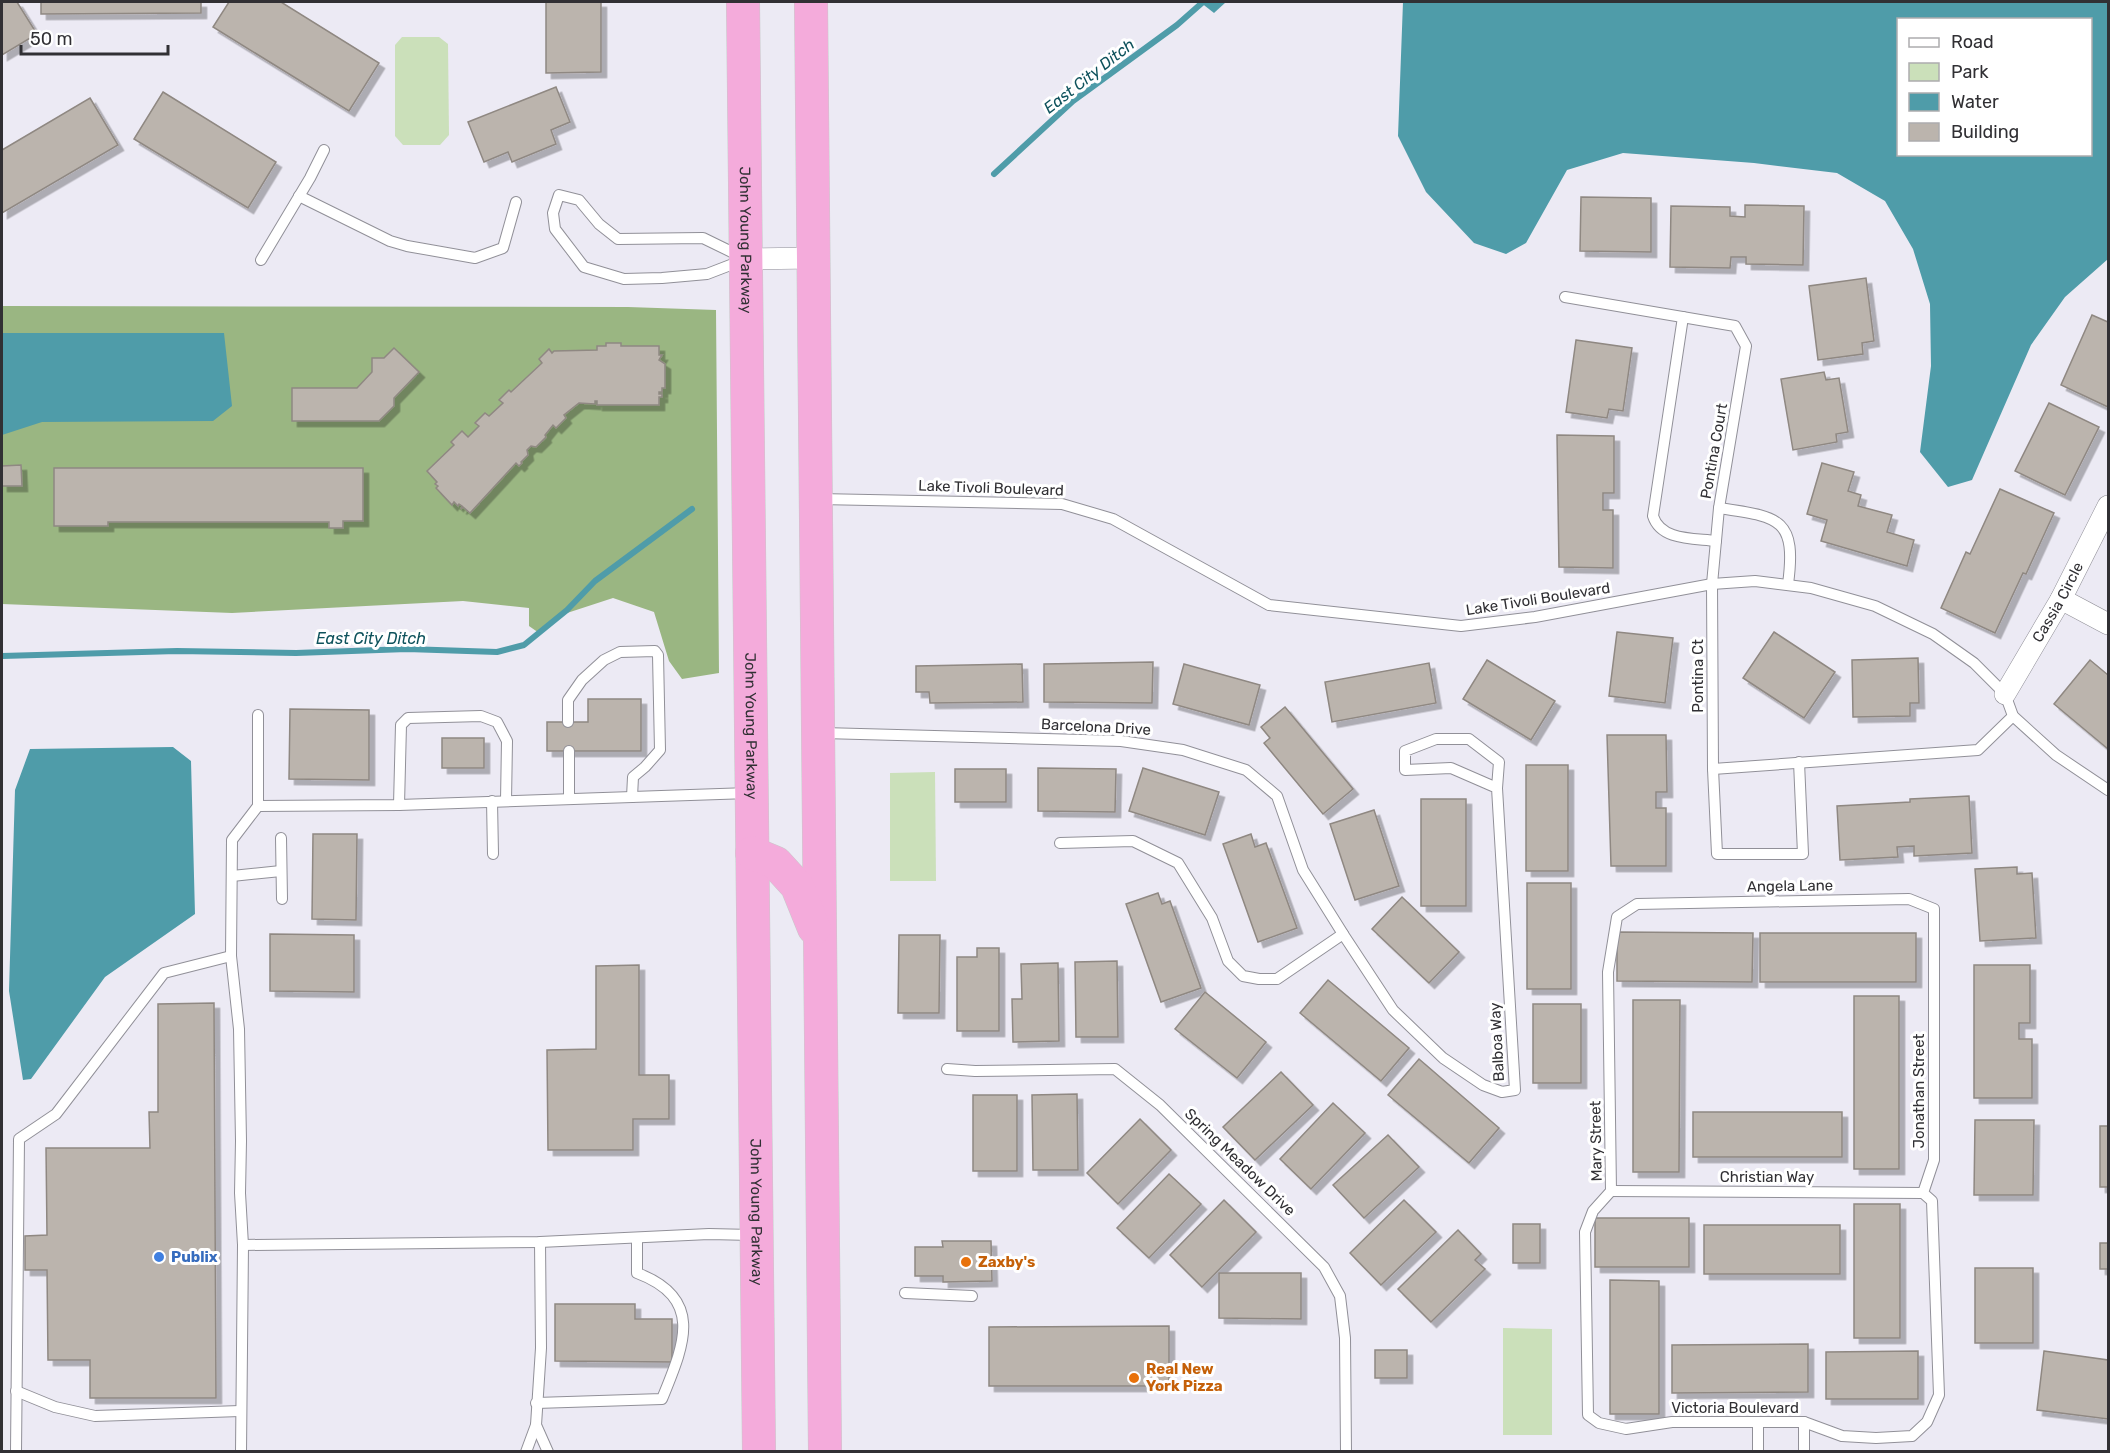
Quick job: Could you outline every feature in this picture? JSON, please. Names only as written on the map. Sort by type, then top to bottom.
[{"type":"highway","name":"John Young Parkway","points":[[743,2],[759,1452]]},
{"type":"highway","points":[[811,2],[822,947],[825,1452]]},
{"type":"highway","points":[[752,853],[776,863],[797,886],[822,947]]},
{"type":"street","points":[[746,259],[814,258]]},
{"type":"street","name":"Cassia Circle","points":[[2005,694],[2061,599],[2109,506]]},
{"type":"street","points":[[2061,599],[2109,624]]},
{"type":"lane","points":[[261,261],[324,150]]},
{"type":"lane","points":[[559,195],[579,200],[599,224],[618,239],[703,238],[746,259],[707,274],[624,279],[584,267],[555,229],[553,213],[559,195]]},
{"type":"lane","points":[[299,196],[390,241],[475,258],[503,248],[516,202]]},
{"type":"lane","points":[[1565,297],[1683,317],[1653,516],[1656,525],[1674,536],[1716,541]]},
{"type":"lane","name":"Pontina Court","points":[[1683,317],[1735,326],[1746,346],[1719,508],[1712,584]]},
{"type":"lane","name":"Lake Tivoli Boulevard","points":[[816,499],[1062,504],[1113,519],[1269,605],[1461,626],[1535,617],[1712,584],[1755,581],[1811,588],[1875,606],[1933,634],[1974,663],[2005,694],[2013,716],[2056,755],[2109,790]]},
{"type":"lane","points":[[1719,508],[1764,516],[1783,528],[1791,546],[1788,584]]},
{"type":"lane","name":"Pontina Ct","points":[[1712,584],[1713,769],[1717,854],[1803,854],[1799,762]]},
{"type":"lane","points":[[568,723],[568,700],[582,680],[604,660],[620,652],[655,651],[658,655],[660,750],[633,777],[632,797]]},
{"type":"lane","points":[[241,1452],[243,1245],[240,1193],[239,1029],[231,956],[232,840],[258,806],[258,715]]},
{"type":"lane","points":[[399,805],[401,725],[408,718],[481,716],[497,722],[507,741],[506,801]]},
{"type":"lane","points":[[1713,769],[1978,750],[2013,716]]},
{"type":"lane","name":"Barcelona Drive","points":[[819,733],[1121,741],[1184,750],[1246,770],[1276,796],[1303,870],[1343,934]]},
{"type":"lane","points":[[1436,739],[1469,739],[1499,762],[1497,788],[1451,768],[1405,770],[1405,752],[1436,739]]},
{"type":"lane","points":[[568,751],[569,799]]},
{"type":"lane","name":"Balboa Way","points":[[1343,934],[1393,1010],[1443,1058],[1482,1085],[1502,1092],[1515,1090],[1497,788]]},
{"type":"lane","points":[[258,806],[399,805],[751,794]]},
{"type":"lane","points":[[492,801],[493,854]]},
{"type":"lane","points":[[281,838],[282,899]]},
{"type":"lane","points":[[1060,843],[1133,841],[1178,863],[1212,918],[1228,962],[1242,976],[1276,979],[1343,934]]},
{"type":"lane","points":[[232,876],[281,871]]},
{"type":"lane","name":"Angela Lane","points":[[1637,904],[1909,899],[1934,909],[1934,917]]},
{"type":"lane","name":"Mary Street","points":[[1589,1415],[1584,1232],[1593,1210],[1611,1191],[1608,972],[1617,916],[1637,904]]},
{"type":"lane","name":"Jonathan Street","points":[[1923,1193],[1934,1160],[1934,917]]},
{"type":"lane","points":[[16,1452],[18,1139],[56,1113],[164,973],[231,956]]},
{"type":"lane","name":"Spring Meadow Drive","points":[[947,1069],[975,1071],[1114,1069],[1160,1105],[1324,1267],[1340,1296],[1344,1338],[1346,1452]]},
{"type":"lane","name":"Christian Way","points":[[1611,1191],[1923,1193]]},
{"type":"lane","name":"Victoria Boulevard","points":[[1589,1415],[1599,1424],[1626,1429],[1672,1422],[1804,1422],[1842,1436],[1876,1438],[1912,1436],[1927,1422],[1939,1395],[1932,1201],[1923,1193]]},
{"type":"lane","points":[[243,1245],[540,1242],[709,1234],[757,1235]]},
{"type":"lane","points":[[536,1403],[662,1399],[681,1351],[682,1312],[670,1291],[653,1279],[637,1273],[637,1239]]},
{"type":"lane","points":[[526,1452],[536,1425],[541,1348],[540,1242]]},
{"type":"lane","points":[[905,1293],[972,1296]]},
{"type":"lane","points":[[16,1391],[55,1407],[95,1416],[240,1411]]},
{"type":"lane","points":[[1804,1422],[1804,1452]]},
{"type":"lane","points":[[1758,1423],[1758,1452]]},
{"type":"lane","points":[[536,1425],[548,1452]]},
{"type":"green space","points":[[402,37],[439,37],[448,44],[449,135],[440,145],[403,145],[395,136],[395,45]]},
{"type":"green space","points":[[2,306],[628,307],[716,310],[719,673],[682,679],[669,661],[654,612],[613,598],[564,614],[539,633],[529,626],[529,608],[463,601],[232,613],[2,604]]},
{"type":"green space","points":[[935,772],[936,881],[890,881],[890,773]]},
{"type":"green space","points":[[1503,1328],[1552,1329],[1552,1435],[1503,1435]]},
{"type":"water","points":[[1200,2],[1226,2],[1214,13]]},
{"type":"water","points":[[1403,2],[2108,2],[2108,259],[2065,297],[2031,345],[1972,480],[1948,487],[1920,452],[1931,366],[1930,304],[1913,249],[1885,201],[1837,173],[1754,163],[1623,153],[1567,170],[1526,243],[1506,254],[1474,243],[1426,192],[1398,136]]},
{"type":"water","points":[[2,333],[224,333],[232,406],[213,421],[42,422],[2,435]]},
{"type":"water","points":[[173,747],[191,761],[195,914],[105,977],[31,1079],[23,1080],[9,991],[15,790],[30,749]]},
{"type":"building","points":[[2,2],[17,2],[37,34],[2,55]]},
{"type":"building","points":[[41,2],[201,2],[201,13],[41,14]]},
{"type":"building","points":[[229,2],[281,2],[379,63],[349,111],[213,27]]},
{"type":"building","points":[[546,2],[601,2],[601,72],[546,73]]},
{"type":"building","points":[[556,87],[570,122],[551,130],[556,144],[512,162],[508,152],[484,162],[468,122]]},
{"type":"building","points":[[163,92],[276,162],[248,208],[134,139]]},
{"type":"building","points":[[90,98],[118,145],[2,213],[2,150]]},
{"type":"building","points":[[1581,197],[1651,198],[1651,252],[1580,251]]},
{"type":"building","points":[[1745,205],[1804,206],[1803,265],[1746,264],[1746,257],[1731,257],[1730,268],[1670,267],[1671,206],[1730,207],[1730,216],[1745,217]]},
{"type":"building","points":[[1866,278],[1874,341],[1862,343],[1863,354],[1818,360],[1809,286]]},
{"type":"building","points":[[2092,315],[2108,322],[2108,407],[2061,385]]},
{"type":"building","points":[[1576,340],[1632,348],[1623,411],[1609,409],[1607,418],[1566,412]]},
{"type":"building","points":[[606,343],[621,343],[621,346],[659,346],[659,355],[662,355],[659,360],[665,364],[665,388],[659,392],[662,397],[659,397],[659,405],[597,405],[597,401],[595,404],[579,403],[564,415],[566,418],[556,428],[553,425],[536,447],[531,446],[527,450],[528,455],[522,463],[519,466],[516,463],[470,513],[463,507],[461,509],[462,506],[459,504],[458,506],[454,502],[452,505],[436,488],[437,482],[427,471],[454,445],[451,442],[462,431],[468,437],[479,426],[475,423],[485,413],[489,416],[503,403],[499,400],[509,390],[511,392],[542,363],[539,359],[549,349],[552,353],[554,351],[597,350],[597,346],[606,346]]},
{"type":"building","points":[[394,348],[419,372],[394,398],[394,406],[379,421],[292,421],[292,388],[357,388],[372,372],[372,358],[384,358]]},
{"type":"building","points":[[1824,372],[1826,380],[1839,378],[1848,432],[1836,434],[1837,442],[1793,450],[1781,379]]},
{"type":"building","points":[[2049,403],[2099,427],[2065,495],[2015,471]]},
{"type":"building","points":[[1557,435],[1614,436],[1614,493],[1603,493],[1603,510],[1613,510],[1613,568],[1559,567]]},
{"type":"building","points":[[1822,463],[1854,472],[1848,491],[1861,495],[1858,506],[1892,515],[1887,532],[1914,540],[1907,566],[1821,541],[1827,520],[1807,514]]},
{"type":"building","points":[[21,465],[22,486],[2,486],[2,466]]},
{"type":"building","points":[[54,468],[363,468],[363,521],[343,521],[343,528],[329,528],[329,522],[108,522],[108,526],[54,526]]},
{"type":"building","points":[[2000,489],[2054,513],[1995,633],[1941,608],[1966,552],[1970,554]]},
{"type":"building","points":[[1617,632],[1673,638],[1665,703],[1609,696]]},
{"type":"building","points":[[1774,632],[1835,672],[1804,718],[1743,678]]},
{"type":"building","points":[[1918,658],[1919,703],[1910,703],[1910,716],[1853,717],[1852,660]]},
{"type":"building","points":[[1487,660],[1555,701],[1531,740],[1463,699]]},
{"type":"building","points":[[2090,660],[2108,675],[2108,749],[2054,704]]},
{"type":"building","points":[[1153,662],[1152,703],[1044,702],[1044,664]]},
{"type":"building","points":[[1429,663],[1436,703],[1332,722],[1325,682]]},
{"type":"building","points":[[1022,664],[1023,702],[930,703],[929,692],[916,692],[916,666]]},
{"type":"building","points":[[1184,664],[1260,685],[1249,725],[1173,704]]},
{"type":"building","points":[[588,699],[641,699],[641,751],[547,751],[547,722],[588,722]]},
{"type":"building","points":[[1285,707],[1353,789],[1323,814],[1264,743],[1270,738],[1261,727]]},
{"type":"building","points":[[290,709],[369,710],[369,780],[289,779]]},
{"type":"building","points":[[1607,735],[1666,735],[1667,792],[1656,792],[1656,808],[1666,808],[1666,866],[1611,866]]},
{"type":"building","points":[[442,738],[484,738],[484,768],[442,768]]},
{"type":"building","points":[[1526,765],[1568,765],[1568,871],[1526,871]]},
{"type":"building","points":[[1038,768],[1116,769],[1115,812],[1038,811]]},
{"type":"building","points":[[1143,768],[1219,792],[1205,835],[1129,811]]},
{"type":"building","points":[[955,769],[1006,769],[1006,802],[955,802]]},
{"type":"building","points":[[1969,796],[1972,853],[1914,856],[1914,846],[1897,847],[1898,857],[1840,860],[1837,806]]},
{"type":"building","points":[[1421,799],[1466,799],[1466,906],[1421,906]]},
{"type":"building","points":[[1374,810],[1399,886],[1355,900],[1330,824]]},
{"type":"building","points":[[313,834],[357,834],[356,920],[312,919]]},
{"type":"building","points":[[1251,834],[1255,847],[1266,843],[1297,928],[1258,942],[1223,844]]},
{"type":"building","points":[[2017,867],[2017,874],[2032,873],[2036,938],[1980,941],[1975,869]]},
{"type":"building","points":[[1527,883],[1571,883],[1571,989],[1527,989]]},
{"type":"building","points":[[1158,893],[1162,904],[1170,901],[1201,988],[1161,1002],[1126,904]]},
{"type":"building","points":[[1402,897],[1459,952],[1429,983],[1372,929]]},
{"type":"building","points":[[1617,932],[1753,933],[1752,982],[1617,981]]},
{"type":"building","points":[[1760,933],[1916,933],[1916,982],[1760,982]]},
{"type":"building","points":[[270,934],[354,935],[354,992],[270,991]]},
{"type":"building","points":[[899,935],[940,935],[939,1013],[898,1013]]},
{"type":"building","points":[[977,948],[999,948],[999,1031],[957,1031],[957,957],[977,957]]},
{"type":"building","points":[[1117,961],[1118,1037],[1076,1037],[1075,962]]},
{"type":"building","points":[[1058,963],[1059,1041],[1013,1042],[1012,999],[1022,999],[1021,964]]},
{"type":"building","points":[[639,965],[639,1075],[669,1075],[669,1119],[633,1119],[633,1150],[548,1150],[547,1050],[596,1049],[596,966]]},
{"type":"building","points":[[1974,965],[2030,965],[2030,1023],[2019,1023],[2019,1039],[2032,1039],[2032,1098],[1974,1098]]},
{"type":"building","points":[[1328,980],[1409,1048],[1381,1081],[1300,1013]]},
{"type":"building","points":[[1205,992],[1266,1042],[1237,1078],[1175,1029]]},
{"type":"building","points":[[1854,996],[1899,996],[1899,1169],[1854,1169]]},
{"type":"building","points":[[1633,1000],[1680,1000],[1679,1172],[1633,1172]]},
{"type":"building","points":[[214,1003],[216,1398],[90,1398],[90,1360],[48,1360],[47,1270],[25,1270],[25,1236],[47,1235],[46,1148],[150,1148],[149,1112],[158,1112],[158,1004]]},
{"type":"building","points":[[1533,1004],[1581,1004],[1581,1083],[1533,1083]]},
{"type":"building","points":[[1419,1059],[1499,1128],[1469,1163],[1388,1095]]},
{"type":"building","points":[[1281,1072],[1313,1105],[1255,1160],[1223,1127]]},
{"type":"building","points":[[1077,1094],[1078,1170],[1033,1170],[1032,1095]]},
{"type":"building","points":[[973,1095],[1017,1095],[1017,1171],[973,1171]]},
{"type":"building","points":[[1333,1103],[1365,1133],[1311,1189],[1280,1159]]},
{"type":"building","points":[[1693,1112],[1842,1112],[1842,1157],[1693,1157]]},
{"type":"building","points":[[1140,1119],[1171,1150],[1118,1204],[1087,1173]]},
{"type":"building","points":[[1975,1120],[2034,1120],[2033,1195],[1974,1195]]},
{"type":"building","points":[[2100,1126],[2108,1126],[2108,1187],[2100,1187]]},
{"type":"building","points":[[1388,1135],[1419,1167],[1364,1218],[1333,1185]]},
{"type":"building","points":[[1169,1174],[1201,1204],[1149,1258],[1117,1228]]},
{"type":"building","points":[[1224,1200],[1256,1232],[1202,1287],[1170,1255]]},
{"type":"building","points":[[1404,1200],[1436,1232],[1381,1285],[1350,1253]]},
{"type":"building","points":[[1854,1204],[1900,1204],[1900,1338],[1854,1338]]},
{"type":"building","points":[[1595,1218],[1689,1218],[1689,1267],[1595,1267]]},
{"type":"building","points":[[1513,1224],[1540,1224],[1540,1263],[1513,1263]]},
{"type":"building","points":[[1704,1225],[1840,1225],[1840,1274],[1704,1274]]},
{"type":"building","points":[[1458,1230],[1481,1254],[1475,1260],[1485,1269],[1431,1322],[1398,1289]]},
{"type":"building","points":[[942,1241],[991,1241],[992,1281],[943,1282],[943,1276],[915,1276],[915,1247],[943,1247]]},
{"type":"building","points":[[2100,1243],[2108,1243],[2108,1269],[2100,1269]]},
{"type":"building","points":[[1975,1268],[2033,1268],[2033,1343],[1975,1343]]},
{"type":"building","points":[[1219,1273],[1301,1273],[1301,1319],[1219,1318]]},
{"type":"building","points":[[1610,1280],[1659,1281],[1659,1414],[1610,1414]]},
{"type":"building","points":[[555,1304],[635,1304],[635,1319],[672,1319],[672,1362],[555,1361]]},
{"type":"building","points":[[1169,1326],[1169,1386],[989,1386],[989,1327]]},
{"type":"building","points":[[1808,1344],[1808,1392],[1672,1393],[1672,1345]]},
{"type":"building","points":[[1375,1350],[1407,1350],[1407,1378],[1375,1378]]},
{"type":"building","points":[[1918,1351],[1918,1399],[1826,1399],[1826,1352]]},
{"type":"building","points":[[2044,1351],[2108,1360],[2108,1419],[2037,1410]]},
{"type":"waterway","name":"East City Ditch","points":[[994,174],[1073,101],[1177,25],[1203,2]]},
{"type":"waterway","name":"East City Ditch","points":[[2,656],[177,651],[296,653],[407,649],[497,652],[524,645],[567,610],[595,581],[692,509]]},
{"type":"place","name":"Publix","points":[[159,1257]]},
{"type":"place","name":"Zaxby's","points":[[966,1262]]},
{"type":"place","name":"Real New York Pizza","points":[[1134,1378]]}]
